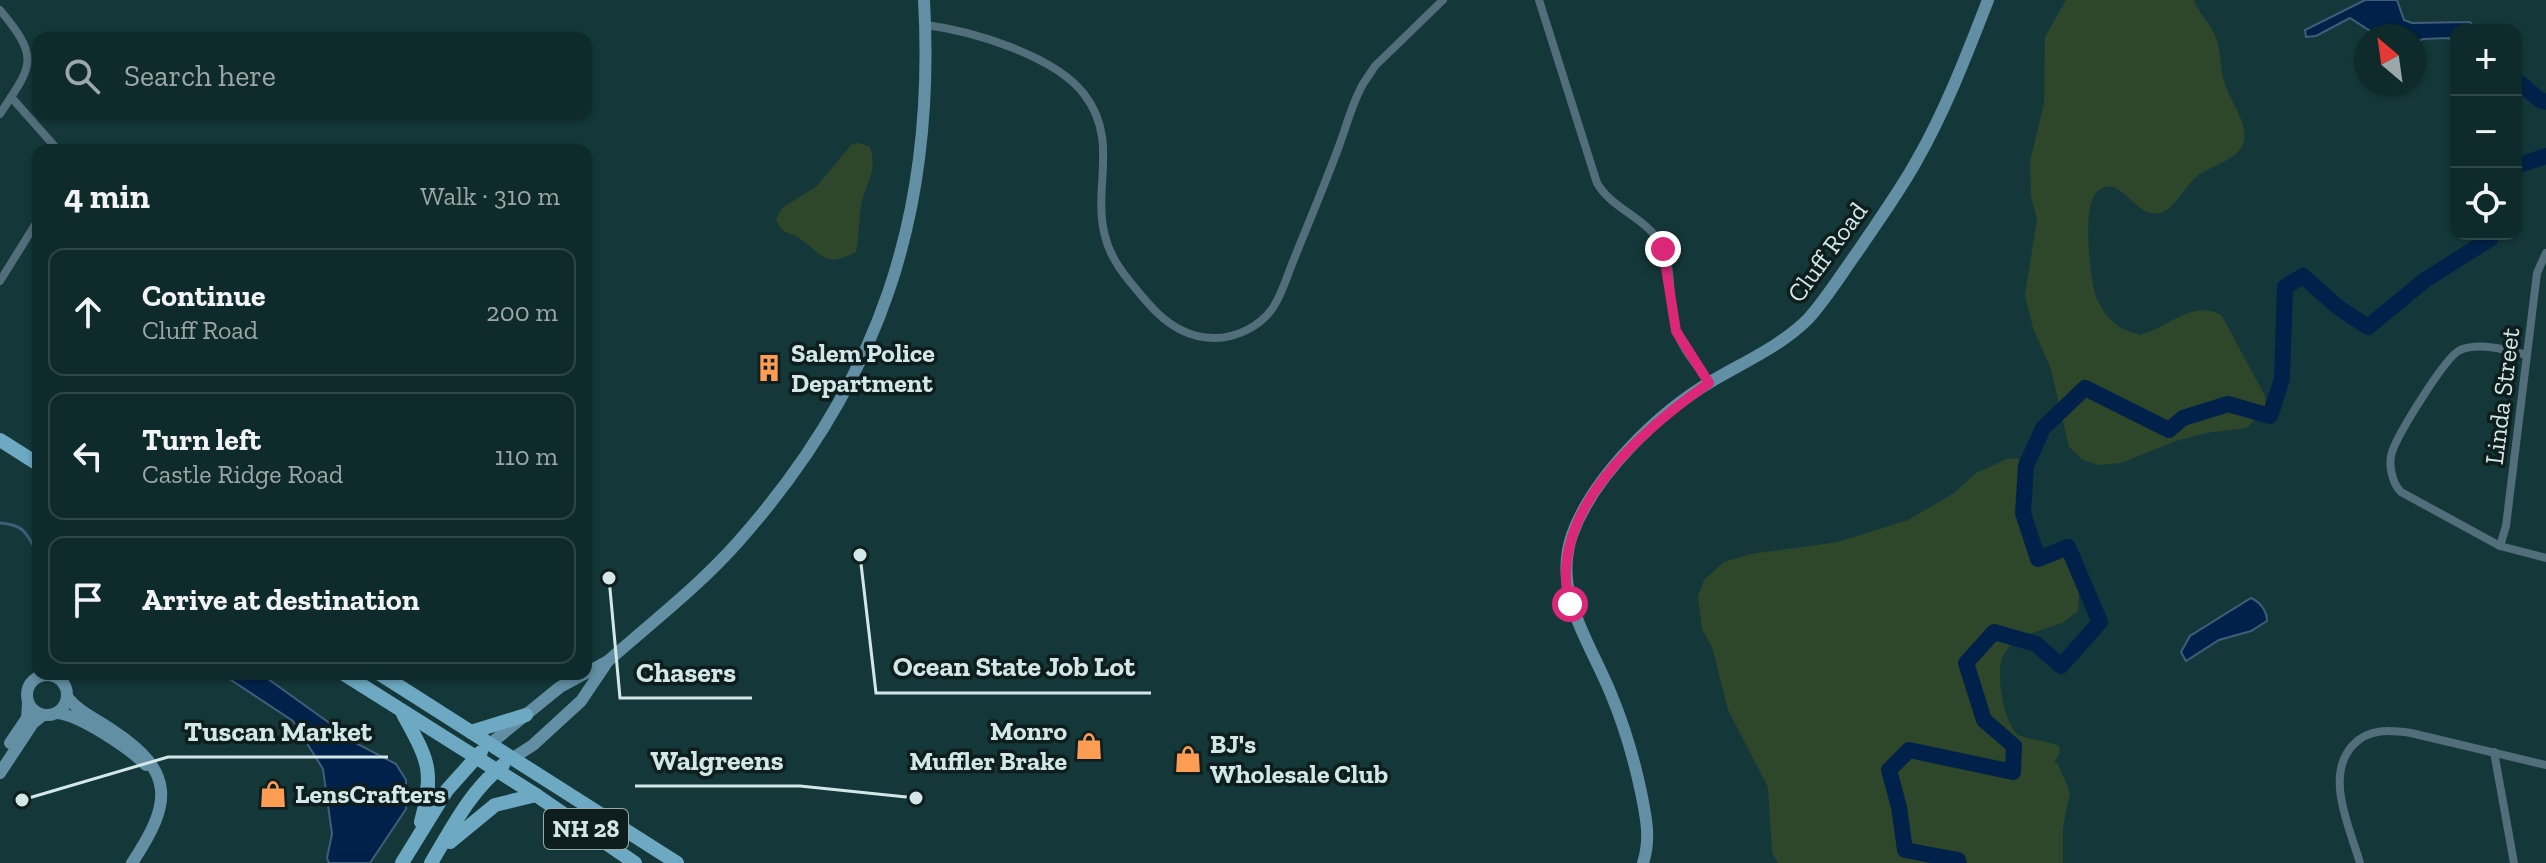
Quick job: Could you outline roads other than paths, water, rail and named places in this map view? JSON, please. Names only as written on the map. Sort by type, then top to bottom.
[{"type":"main road","points":[[0,440],[32,460]]},
{"type":"main road","name":"NH 28","points":[[353,680],[536,795],[635,863]]},
{"type":"main road","name":"NH 28","points":[[389,680],[677,863]]},
{"type":"main road","points":[[403,713],[424,755],[430,778],[417,838]]},
{"type":"main road","points":[[471,732],[526,715]]},
{"type":"main road","points":[[402,863],[447,790],[490,744]]},
{"type":"main road","points":[[432,861],[471,798],[496,770],[513,758]]},
{"type":"main road","points":[[432,861],[488,809],[506,800],[536,795]]},
{"type":"street","points":[[592,670],[608,661],[726,554],[769,505],[819,436],[861,359],[893,276],[915,191],[925,113],[924,0]]},
{"type":"street","points":[[926,25],[968,33],[1032,57],[1054,68],[1076,85],[1093,108],[1103,137],[1102,221],[1107,243],[1118,265],[1167,321],[1194,336],[1218,338],[1243,332],[1270,312],[1363,84],[1375,66],[1443,0]]},
{"type":"street","points":[[1539,0],[1597,183],[1606,196],[1648,228],[1659,241],[1667,261],[1676,331],[1709,383]]},
{"type":"street","name":"Cluff Road","points":[[1643,863],[1649,836],[1638,779],[1613,698],[1572,609],[1566,580],[1567,551],[1581,515],[1612,469],[1653,427],[1709,383],[1781,341],[1823,301],[1916,163],[1948,101],[1988,0]]},
{"type":"street","points":[[0,10],[23,40],[29,60],[27,71],[0,114]]},
{"type":"street","points":[[11,97],[53,144]]},
{"type":"street","points":[[0,281],[32,230]]},
{"type":"street","name":"Linda Street","points":[[2500,546],[2506,526],[2537,273],[2546,253]]},
{"type":"street","points":[[2527,355],[2476,347],[2465,348],[2447,359],[2396,444],[2390,463],[2396,486],[2401,492],[2500,546],[2546,558]]},
{"type":"street","points":[[513,758],[533,745],[581,701],[608,661]]},
{"type":"street","points":[[0,759],[27,718],[27,694],[35,680]]},
{"type":"street","points":[[60,680],[80,709],[139,748],[150,759],[161,800],[158,819],[132,863]]},
{"type":"street","points":[[0,773],[33,723],[66,703],[68,680]]},
{"type":"street","points":[[490,744],[560,687],[573,680]]},
{"type":"street","points":[[28,703],[37,713],[68,715],[95,729],[143,761],[158,780]]},
{"type":"street","points":[[2360,863],[2339,779],[2341,762],[2357,741],[2371,733],[2391,731],[2546,765]]},
{"type":"street","points":[[2494,752],[2514,863]]},
{"type":"water","points":[[2365,0],[2397,0],[2404,20],[2412,23],[2472,24],[2450,24],[2450,40],[2426,39],[2426,24],[2359,24],[2350,18],[2316,36],[2306,37],[2305,30]]},
{"type":"water","points":[[2251,598],[2262,607],[2267,621],[2251,631],[2219,640],[2186,661],[2181,652],[2190,636]]},
{"type":"water","points":[[231,680],[269,680],[344,737],[396,764],[406,780],[406,809],[370,863],[329,863],[327,858],[332,834],[323,769],[293,721]]},
{"type":"waterway","points":[[2522,85],[2546,102]]},
{"type":"waterway","points":[[2522,164],[2546,156]]},
{"type":"waterway","points":[[1959,863],[1958,860],[1905,850],[1899,807],[1889,770],[1909,750],[2013,772],[2014,746],[1984,720],[1966,663],[1994,632],[2036,644],[2061,666],[2100,622],[2068,547],[2038,559],[2023,513],[2026,466],[2043,428],[2085,388],[2169,430],[2183,418],[2228,404],[2270,416],[2282,379],[2285,287],[2303,276],[2339,308],[2368,327],[2425,280],[2488,240]]},
{"type":"waterway","points":[[0,523],[20,528],[32,543]]},
{"type":"place","name":"Salem Police Department","points":[[769,368]]},
{"type":"place","name":"Ocean State Job Lot","points":[[860,555]]},
{"type":"place","name":"Chasers","points":[[609,578]]},
{"type":"place","name":"Monro Muffler Brake","points":[[1089,746]]},
{"type":"place","name":"BJ's Wholesale Club","points":[[1188,759]]},
{"type":"place","name":"LensCrafters","points":[[273,794]]},
{"type":"place","name":"Walgreens","points":[[916,798]]},
{"type":"place","name":"Tuscan Market","points":[[22,800]]}]
